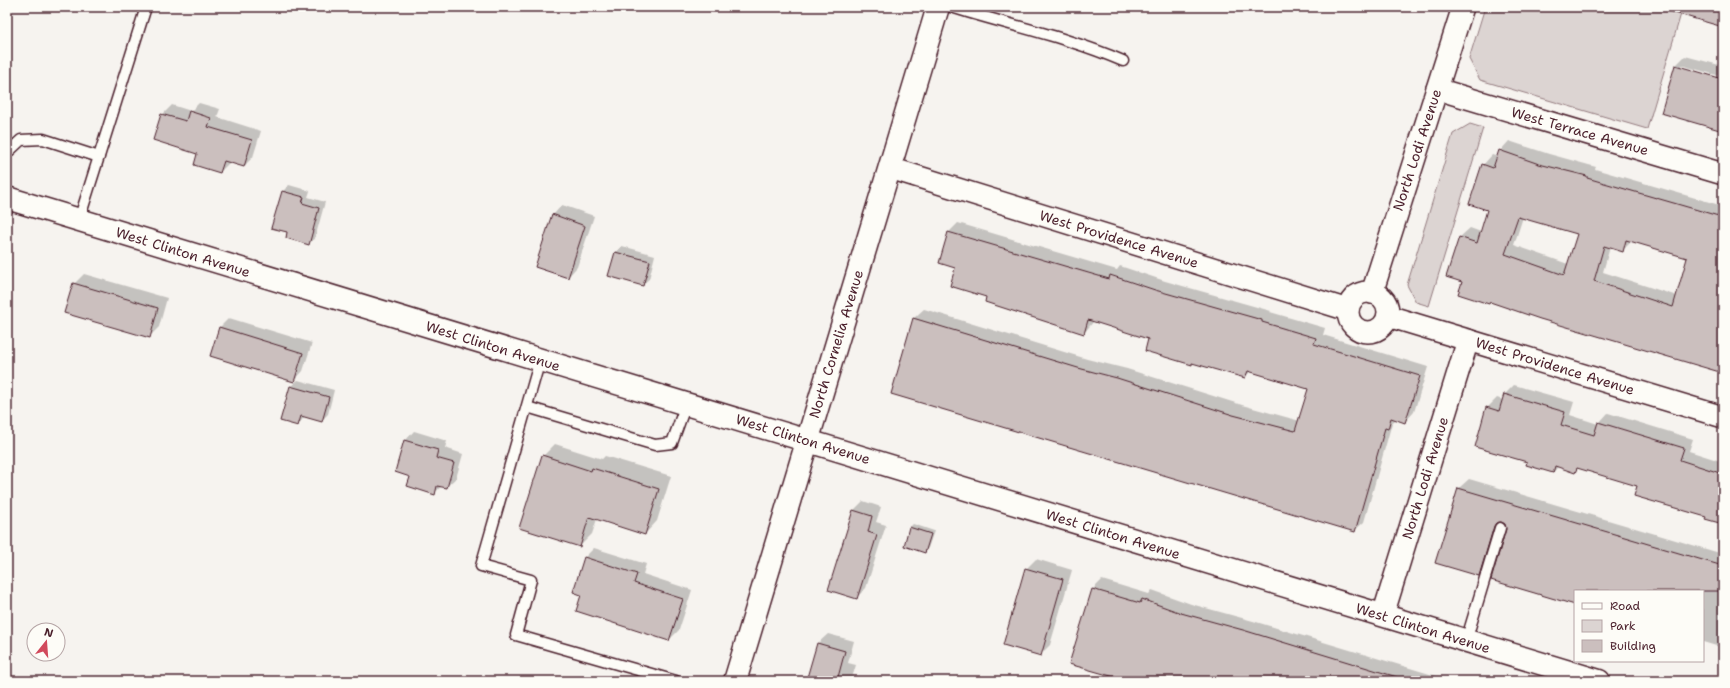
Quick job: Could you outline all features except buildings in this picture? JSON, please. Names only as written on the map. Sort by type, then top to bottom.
[{"type":"main road","name":"North Cornelia Avenue","points":[[735,681],[938,7]]},
{"type":"main road","name":"West Clinton Avenue","points":[[7,198],[1599,681]]},
{"type":"street","name":"North Lodi Avenue","points":[[1372,293],[1462,7]]},
{"type":"street","name":"West Terrace Avenue","points":[[1436,89],[1723,174]]},
{"type":"street","name":"West Providence Avenue","points":[[890,168],[1348,310]]},
{"type":"street","points":[[1372,293],[1378,295],[1386,304],[1388,316],[1381,328],[1375,331],[1362,331],[1351,323],[1348,310],[1350,304],[1359,294],[1372,293]]},
{"type":"street","name":"West Providence Avenue","points":[[1388,316],[1723,417]]},
{"type":"street","name":"North Lodi Avenue","points":[[1383,615],[1468,340]]},
{"type":"lane","points":[[79,220],[146,7]]},
{"type":"lane","points":[[951,7],[1102,52],[1123,61]]},
{"type":"lane","points":[[7,153],[21,140],[43,139],[99,157]]},
{"type":"lane","points":[[540,360],[481,566],[531,580],[516,635],[676,681]]},
{"type":"lane","points":[[526,407],[655,445],[672,443],[686,404]]},
{"type":"lane","points":[[1466,641],[1500,528]]},
{"type":"green space","points":[[1485,7],[1683,7],[1647,129],[1480,80],[1469,59]]},
{"type":"green space","points":[[1470,124],[1483,128],[1429,306],[1416,302],[1407,285],[1453,134]]}]
